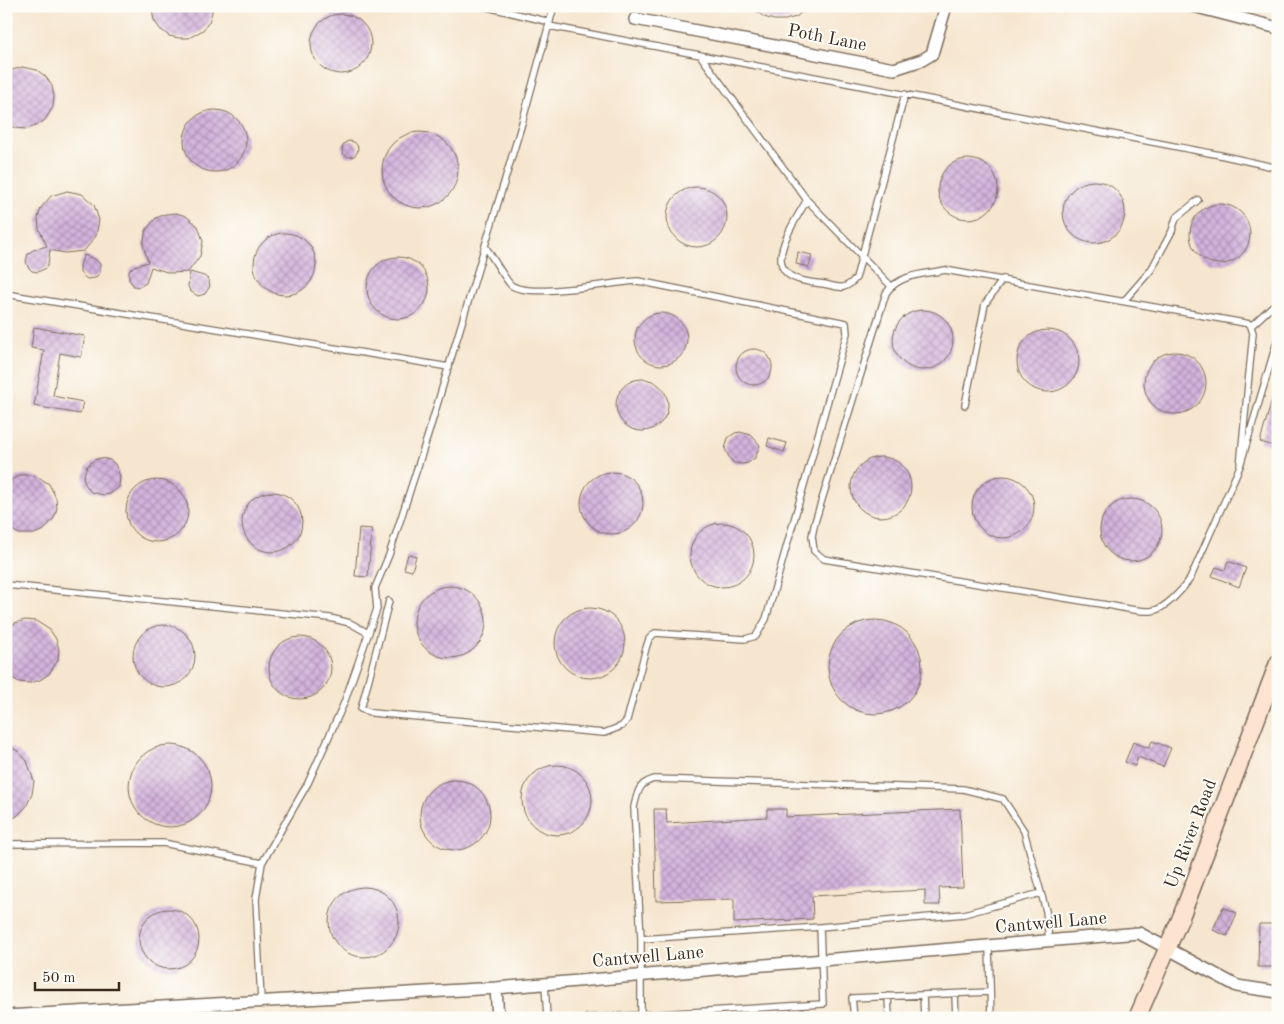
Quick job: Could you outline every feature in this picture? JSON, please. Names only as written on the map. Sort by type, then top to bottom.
[{"type":"street","name":"Poth Lane","points":[[636,19],[894,69],[922,60],[932,54],[946,6]]},
{"type":"street","points":[[1193,6],[1278,28]]},
{"type":"street","name":"Up River Road","points":[[1137,1018],[1168,950],[1271,694],[1278,663]]},
{"type":"street","name":"Cantwell Lane","points":[[6,1016],[496,988],[1139,933],[1236,986],[1278,992]]},
{"type":"street","points":[[496,988],[498,1018]]},
{"type":"lane","points":[[483,6],[549,24],[1220,155],[1278,168]]},
{"type":"lane","points":[[261,1001],[256,899],[262,863],[308,782],[344,703],[377,609],[375,588],[389,556],[449,367],[554,6]]},
{"type":"lane","points":[[700,54],[807,200],[891,286]]},
{"type":"lane","points":[[807,200],[796,218],[782,252],[781,262],[786,273],[797,280],[842,287],[850,284],[856,278],[905,94]]},
{"type":"lane","points":[[1124,301],[1152,270],[1172,231],[1176,218],[1198,200]]},
{"type":"lane","points":[[389,601],[361,709],[372,713],[604,733],[622,726],[627,720],[649,639],[655,633],[745,639],[756,636],[766,619],[847,333],[846,323],[638,282],[619,282],[571,290],[525,290],[511,285],[485,246]]},
{"type":"lane","points":[[1240,466],[1253,333],[1250,324],[945,270],[900,280],[891,286],[886,293],[812,536],[814,551],[824,558],[1151,611],[1160,609],[1181,591],[1190,579],[1240,466],[1278,338]]},
{"type":"lane","points":[[965,405],[985,304],[1003,280]]},
{"type":"lane","points":[[6,294],[449,367]]},
{"type":"lane","points":[[1251,326],[1278,300]]},
{"type":"lane","points":[[6,585],[330,618],[350,623],[368,633]]},
{"type":"lane","points":[[641,1016],[641,939],[634,807],[638,791],[644,782],[654,779],[963,789],[1003,799],[1024,831],[1046,911],[1049,941]]},
{"type":"lane","points":[[6,844],[164,843],[262,863]]},
{"type":"lane","points":[[641,939],[820,927],[964,914],[1041,893]]},
{"type":"lane","points":[[587,1018],[823,1004],[820,927]]},
{"type":"lane","points":[[989,946],[991,1018]]},
{"type":"lane","points":[[545,984],[547,1018]]},
{"type":"lane","points":[[854,1018],[852,998],[990,992]]},
{"type":"lane","points":[[954,994],[956,1018]]},
{"type":"lane","points":[[922,995],[924,1018]]},
{"type":"lane","points":[[888,996],[889,1018]]},
{"type":"building","points":[[151,6],[212,6],[212,12],[209,22],[203,30],[189,38],[179,38],[169,36],[160,29],[154,20]]},
{"type":"building","points":[[750,6],[809,6],[796,17],[774,20],[764,17]]},
{"type":"building","points":[[341,14],[353,16],[366,27],[371,44],[369,56],[358,69],[341,74],[329,72],[316,61],[311,44],[313,32],[324,19]]},
{"type":"building","points":[[22,67],[37,70],[46,77],[52,86],[54,96],[53,107],[45,120],[36,126],[26,129],[15,128],[6,124],[6,72]]},
{"type":"building","points":[[209,110],[221,110],[237,119],[244,129],[246,141],[244,153],[237,163],[221,172],[209,172],[198,167],[189,158],[184,147],[184,135],[189,124],[198,115]]},
{"type":"building","points":[[420,132],[434,135],[447,143],[455,156],[458,170],[455,184],[447,197],[434,205],[420,208],[406,205],[393,197],[385,184],[382,170],[385,156],[393,143],[406,135]]},
{"type":"building","points":[[350,141],[358,149],[350,157],[342,149]]},
{"type":"building","points":[[962,159],[974,159],[990,167],[996,177],[998,189],[996,201],[990,211],[974,219],[962,219],[946,211],[938,195],[938,183],[946,167]]},
{"type":"building","points":[[1094,181],[1111,186],[1116,190],[1120,195],[1125,212],[1120,229],[1116,234],[1111,238],[1094,243],[1077,238],[1072,234],[1068,229],[1063,212],[1068,195],[1072,190],[1077,186]]},
{"type":"building","points":[[691,187],[703,187],[714,192],[722,200],[727,211],[725,229],[714,242],[703,247],[691,247],[680,242],[672,234],[667,223],[667,211],[672,200],[680,192]]},
{"type":"building","points":[[67,191],[82,194],[94,205],[99,220],[96,236],[84,251],[65,253],[50,250],[46,268],[38,272],[32,271],[26,261],[28,254],[33,250],[47,246],[39,229],[38,218],[41,208],[51,196]]},
{"type":"building","points":[[1214,204],[1226,204],[1237,209],[1245,217],[1250,228],[1248,246],[1237,259],[1226,264],[1214,264],[1203,259],[1195,251],[1190,240],[1190,228],[1195,217],[1203,209]]},
{"type":"building","points":[[176,213],[186,216],[198,226],[203,241],[200,256],[188,272],[170,273],[151,267],[146,283],[139,287],[134,286],[129,280],[129,271],[134,266],[148,262],[143,245],[146,230],[156,218]]},
{"type":"building","points":[[285,233],[302,238],[307,242],[311,247],[316,264],[311,281],[307,286],[302,290],[285,295],[268,290],[263,286],[259,281],[254,264],[259,247],[263,242],[268,238]]},
{"type":"building","points":[[798,252],[812,255],[809,267],[796,264]]},
{"type":"building","points":[[84,255],[95,259],[100,264],[100,273],[95,278],[87,279],[80,273],[80,265]]},
{"type":"building","points":[[398,257],[410,259],[420,266],[427,276],[429,288],[427,300],[420,310],[410,317],[398,319],[386,317],[376,310],[369,300],[367,288],[369,276],[376,266],[386,259]]},
{"type":"building","points":[[190,272],[208,279],[210,286],[205,294],[198,296],[190,291],[188,286]]},
{"type":"building","points":[[923,310],[935,312],[948,323],[953,340],[951,352],[940,365],[923,370],[911,368],[898,357],[893,340],[895,328],[906,315]]},
{"type":"building","points":[[656,313],[666,313],[680,320],[687,334],[687,344],[680,358],[666,365],[656,365],[646,361],[639,354],[635,344],[635,334],[639,324],[646,317]]},
{"type":"building","points":[[34,327],[85,336],[81,357],[60,353],[53,396],[83,402],[80,414],[34,406],[44,350],[31,348]]},
{"type":"building","points":[[1048,330],[1060,333],[1070,339],[1076,349],[1079,361],[1076,373],[1070,383],[1060,389],[1048,392],[1036,389],[1026,383],[1020,373],[1017,361],[1020,349],[1026,339],[1036,333]]},
{"type":"building","points":[[754,349],[761,350],[767,354],[771,360],[771,374],[767,380],[761,384],[754,385],[747,384],[741,380],[737,374],[736,367],[737,360],[741,354],[747,350]]},
{"type":"building","points":[[1175,352],[1192,357],[1197,361],[1201,366],[1206,383],[1201,400],[1197,405],[1192,409],[1175,414],[1158,409],[1153,405],[1149,400],[1144,383],[1149,366],[1153,361],[1158,357]]},
{"type":"building","points":[[637,379],[647,379],[661,386],[668,400],[668,410],[661,424],[647,431],[637,431],[627,427],[620,420],[616,410],[616,400],[620,390],[627,383]]},
{"type":"building","points":[[1275,389],[1278,389],[1278,447],[1260,442]]},
{"type":"building","points":[[740,432],[751,435],[760,445],[755,458],[743,464],[734,463],[725,449],[728,438]]},
{"type":"building","points":[[769,438],[787,443],[784,452],[767,446]]},
{"type":"building","points":[[875,457],[887,457],[903,465],[909,475],[911,487],[909,499],[903,509],[887,517],[875,517],[859,509],[851,493],[851,481],[859,465]]},
{"type":"building","points":[[100,458],[110,460],[115,464],[120,476],[119,487],[110,494],[103,495],[91,492],[83,478],[87,466]]},
{"type":"building","points":[[612,472],[624,475],[634,481],[640,491],[643,503],[640,515],[634,525],[624,531],[612,534],[600,531],[590,525],[584,515],[581,503],[584,491],[590,481],[600,475]]},
{"type":"building","points":[[20,475],[40,478],[49,484],[56,498],[57,508],[54,518],[44,530],[34,534],[19,534],[6,526],[6,483]]},
{"type":"building","points":[[997,476],[1009,476],[1025,485],[1032,495],[1034,507],[1032,519],[1025,529],[1009,538],[997,538],[986,533],[977,524],[972,513],[972,501],[977,490],[986,481]]},
{"type":"building","points":[[151,480],[163,480],[179,489],[186,499],[188,511],[186,523],[179,533],[163,542],[151,542],[140,537],[131,528],[126,517],[126,505],[131,494],[140,485]]},
{"type":"building","points":[[272,492],[288,497],[293,501],[297,506],[302,522],[297,538],[293,543],[288,547],[272,552],[256,547],[251,543],[247,538],[242,522],[247,506],[251,501],[256,497]]},
{"type":"building","points":[[1131,499],[1143,501],[1153,508],[1160,518],[1162,530],[1160,542],[1153,552],[1143,559],[1131,561],[1119,559],[1109,552],[1102,542],[1100,530],[1102,518],[1109,508],[1119,501]]},
{"type":"building","points":[[722,523],[734,526],[745,532],[751,543],[754,555],[751,567],[745,578],[734,584],[722,587],[710,584],[699,578],[693,567],[690,555],[693,543],[699,532],[710,526]]},
{"type":"building","points":[[359,528],[372,529],[368,577],[355,576]]},
{"type":"building","points":[[408,554],[416,556],[412,571],[404,569]]},
{"type":"building","points":[[1228,561],[1246,568],[1239,587],[1212,576],[1216,567],[1225,570]]},
{"type":"building","points":[[450,586],[470,592],[480,602],[486,622],[480,642],[470,652],[450,658],[430,652],[420,642],[414,622],[420,602],[430,592]]},
{"type":"building","points":[[590,608],[603,611],[615,618],[622,630],[625,643],[622,656],[615,668],[603,675],[590,678],[577,675],[565,668],[558,656],[555,643],[558,630],[565,618],[577,611]]},
{"type":"building","points":[[25,620],[36,621],[50,630],[56,639],[59,649],[58,660],[49,674],[40,680],[30,683],[19,682],[6,674],[6,628]]},
{"type":"building","points":[[875,620],[893,623],[908,634],[919,649],[922,667],[919,685],[908,700],[893,711],[875,714],[857,711],[842,700],[831,685],[828,667],[831,649],[842,634],[857,623]]},
{"type":"building","points":[[158,625],[170,625],[186,634],[193,644],[195,656],[193,668],[186,678],[170,687],[158,687],[147,682],[138,673],[133,662],[133,650],[138,639],[147,630]]},
{"type":"building","points":[[300,637],[312,639],[322,646],[329,656],[331,668],[329,680],[322,690],[312,697],[300,699],[288,697],[278,690],[271,680],[269,668],[271,656],[278,646],[288,639]]},
{"type":"building","points":[[1152,741],[1171,748],[1163,767],[1138,757],[1135,766],[1125,762],[1133,742],[1149,748]]},
{"type":"building","points":[[6,745],[18,751],[27,761],[34,781],[32,794],[26,807],[17,816],[6,822]]},
{"type":"building","points":[[170,745],[186,749],[199,757],[207,770],[211,786],[207,802],[199,815],[186,823],[170,827],[154,823],[141,815],[133,802],[129,786],[133,770],[141,757],[154,749]]},
{"type":"building","points":[[557,765],[576,771],[586,781],[592,800],[586,819],[576,829],[557,835],[538,829],[528,819],[522,800],[528,781],[538,771]]},
{"type":"building","points":[[462,780],[475,786],[484,795],[488,801],[490,815],[488,829],[480,840],[469,848],[448,850],[441,848],[430,840],[422,829],[420,808],[422,801],[430,790],[441,782]]},
{"type":"building","points":[[654,809],[666,809],[667,823],[767,817],[767,809],[786,809],[786,817],[960,809],[963,887],[939,888],[940,905],[925,905],[925,890],[812,896],[813,919],[734,923],[734,899],[656,901]]},
{"type":"building","points":[[364,887],[383,893],[393,903],[399,922],[393,941],[383,951],[364,957],[345,951],[335,941],[329,922],[335,903],[345,893]]},
{"type":"building","points":[[1223,907],[1237,913],[1227,936],[1213,930]]},
{"type":"building","points":[[169,909],[186,914],[194,922],[199,939],[194,956],[186,964],[169,969],[152,964],[144,956],[139,939],[144,922],[152,914]]},
{"type":"building","points":[[1259,924],[1278,924],[1278,967],[1258,967]]}]
